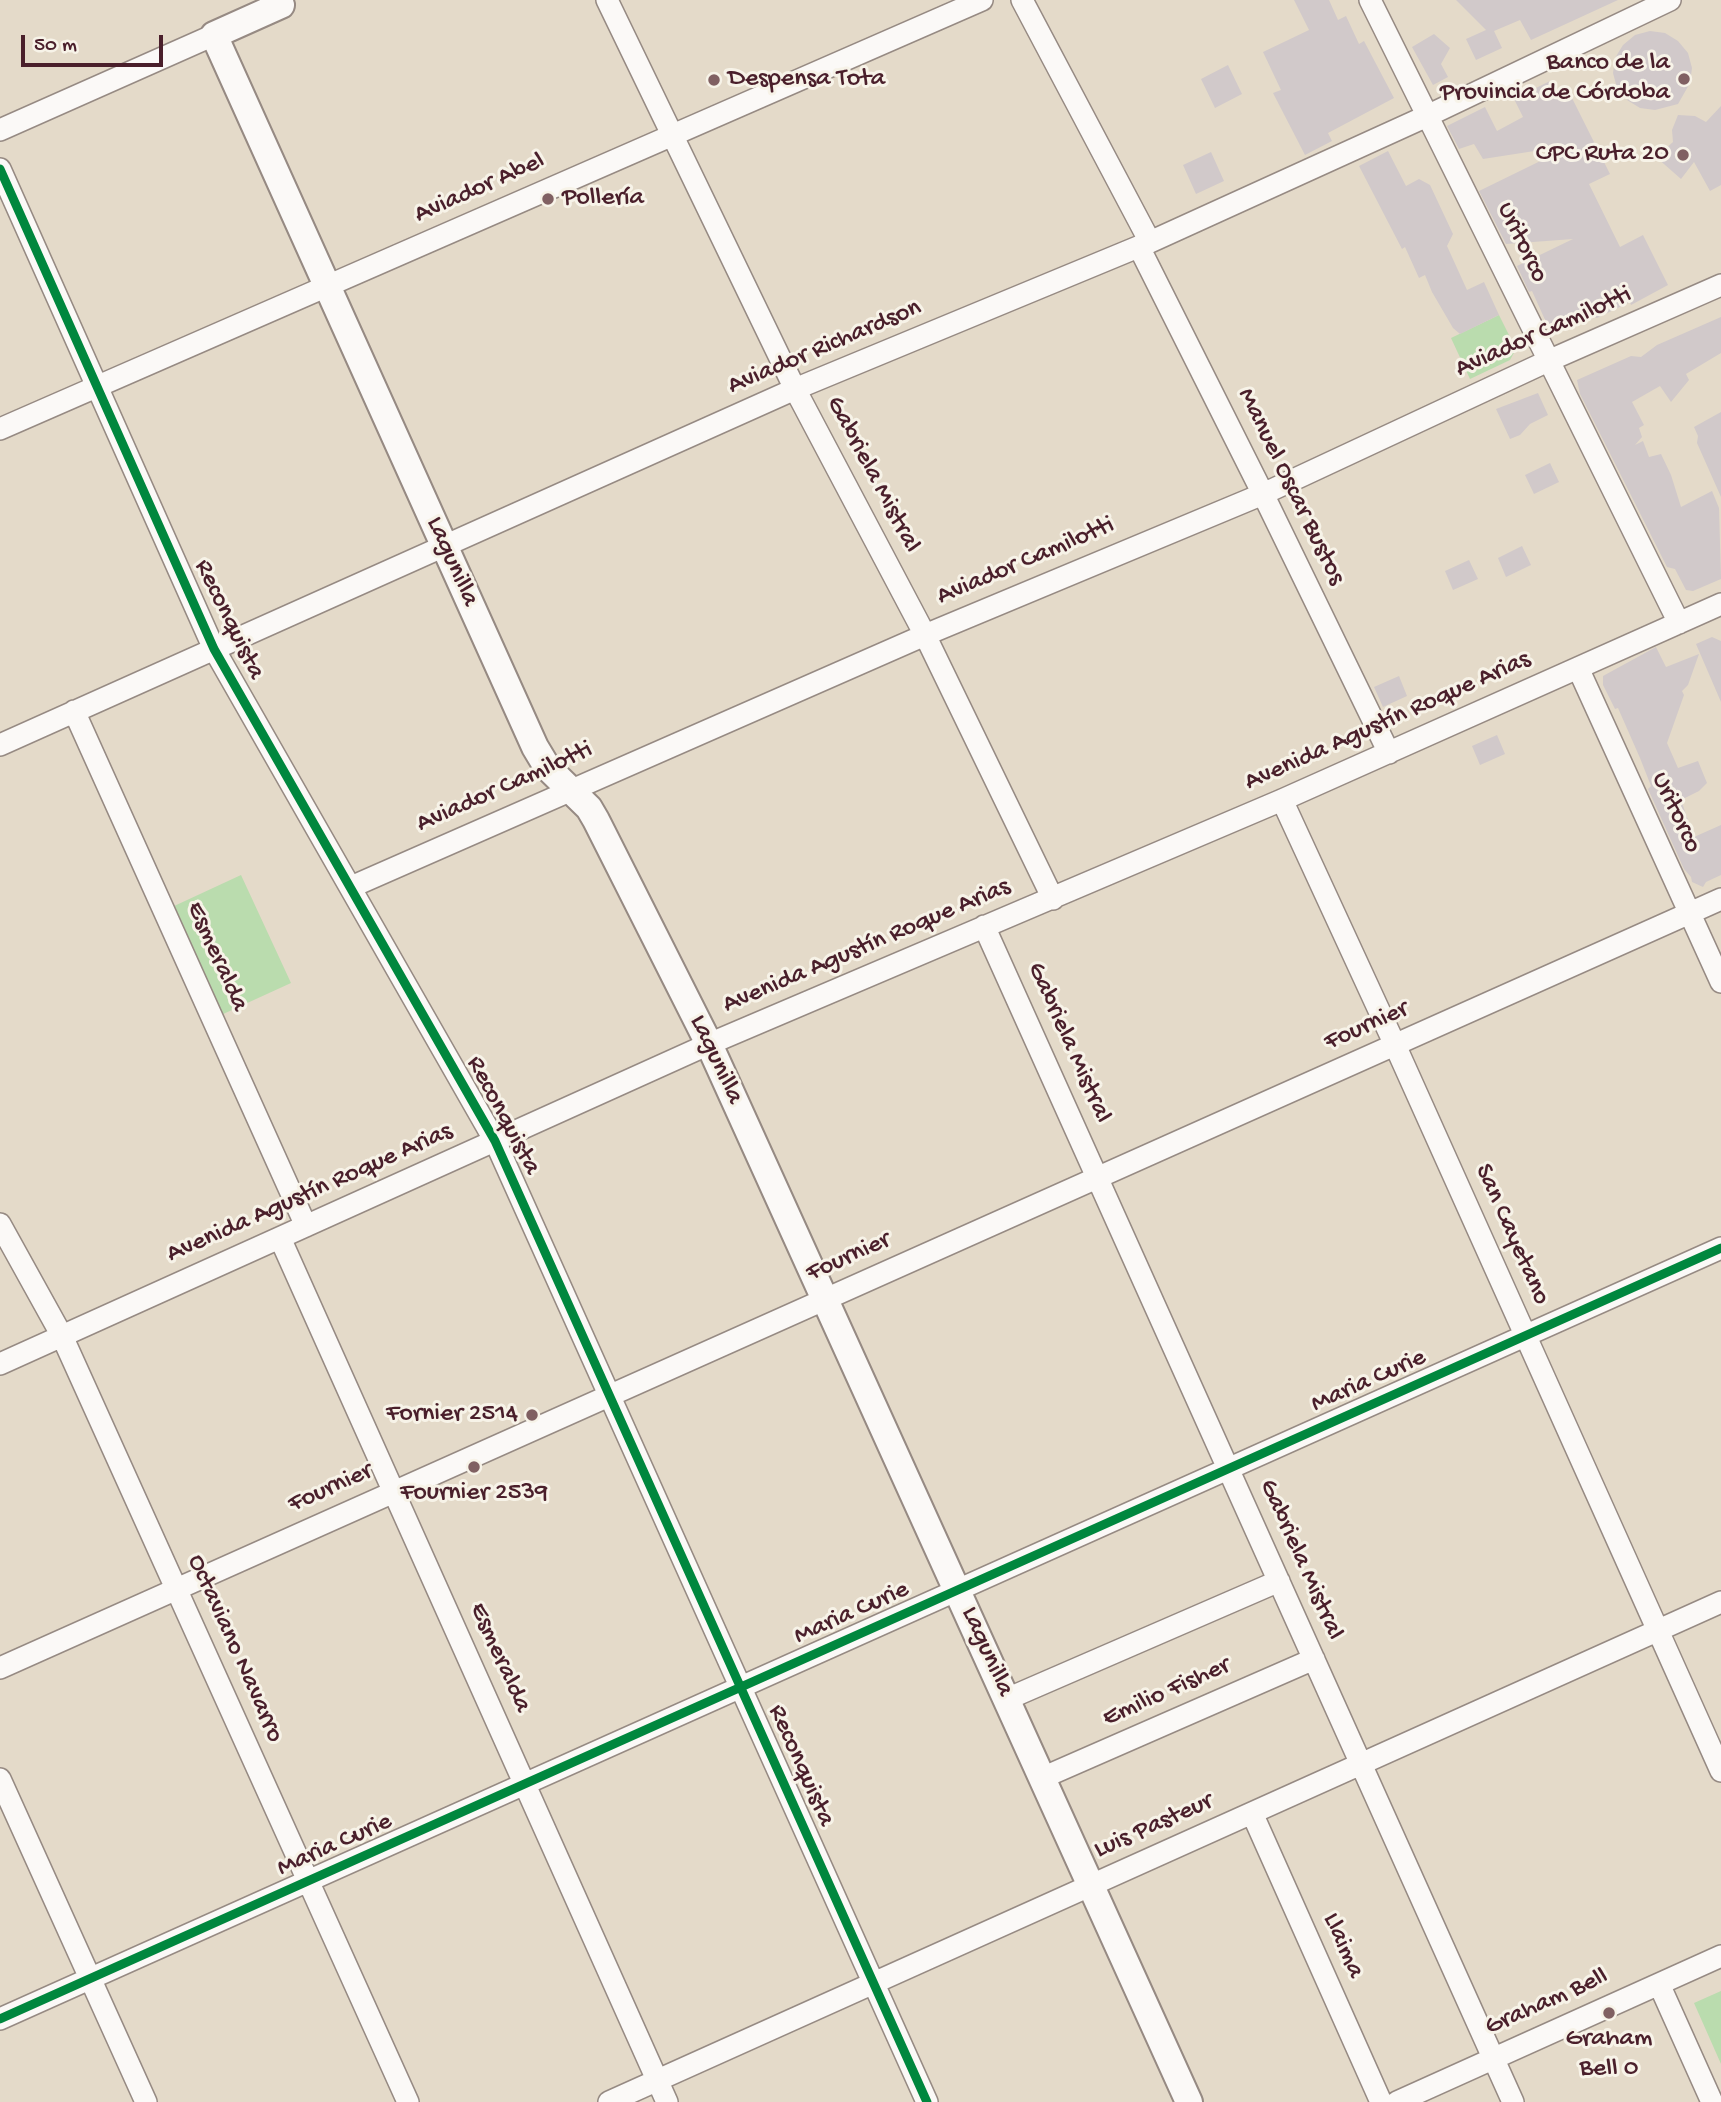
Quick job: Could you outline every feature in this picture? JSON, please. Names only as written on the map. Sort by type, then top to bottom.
[{"type":"main road","points":[[214,35],[284,2]]},
{"type":"main road","name":"Lagunilla","points":[[214,35],[535,747],[547,767],[589,808],[709,1044],[1189,2102]]},
{"type":"street","name":"Gabriela Mistral","points":[[607,0],[795,389],[925,635],[1053,899]]},
{"type":"street","name":"Aviador Abel","points":[[0,429],[982,0]]},
{"type":"street","name":"Manuel Oscar Bustos","points":[[1022,0],[1390,753]]},
{"type":"street","name":"Uritorco","points":[[1370,0],[1679,623]]},
{"type":"street","name":"Aviador Richardson","points":[[0,745],[795,389],[1144,245],[1427,116],[1670,0]]},
{"type":"street","points":[[0,130],[214,35]]},
{"type":"street","name":"Reconquista","points":[[0,169],[214,649],[495,1141],[927,2102]]},
{"type":"street","name":"Aviador Camilotti","points":[[351,887],[925,635],[1263,494],[1548,361],[1721,285]]},
{"type":"street","name":"Avenida Agustín Roque Arias","points":[[0,1364],[709,1044],[1282,800],[1721,604]]},
{"type":"street","name":"Uritorco","points":[[1578,668],[1721,982]]},
{"type":"street","name":"Esmeralda","points":[[74,711],[306,1226]]},
{"type":"street","name":"San Cayetano","points":[[1282,800],[1721,1771]]},
{"type":"street","name":"Fournier","points":[[0,1668],[1721,899]]},
{"type":"street","name":"Gabriela Mistral","points":[[984,926],[1513,2102]]},
{"type":"street","name":"Octaviano Navarro","points":[[0,1224],[62,1336],[408,2102]]},
{"type":"street","name":"Esmeralda","points":[[280,1238],[667,2102]]},
{"type":"street","name":"Maria Curie","points":[[0,2019],[1721,1248]]},
{"type":"street","points":[[1007,1699],[1279,1581]]},
{"type":"street","name":"Luis Pasteur","points":[[609,2102],[1721,1602]]},
{"type":"street","name":"Emilio Fisher","points":[[1042,1778],[1314,1659]]},
{"type":"street","points":[[0,1779],[146,2102]]},
{"type":"street","name":"Llaima","points":[[1252,1813],[1381,2102]]},
{"type":"street","name":"Graham Bell","points":[[1397,2102],[1721,1956]]},
{"type":"street","points":[[1659,1984],[1712,2102]]},
{"type":"green space","points":[[1499,315],[1516,349],[1510,360],[1470,379],[1451,338]]},
{"type":"green space","points":[[241,875],[291,983],[221,1015],[172,907]]},
{"type":"green space","points":[[1721,1991],[1721,2064],[1694,2003]]},
{"type":"building","points":[[1294,0],[1329,0],[1338,20],[1346,16],[1359,44],[1364,41],[1394,98],[1328,133],[1332,141],[1305,155],[1273,93],[1281,90],[1263,52],[1309,30]]},
{"type":"building","points":[[1456,0],[1618,0],[1531,40],[1520,20],[1494,31],[1502,48],[1476,60],[1466,39],[1486,30]]},
{"type":"building","points":[[1650,31],[1665,33],[1678,41],[1688,53],[1692,68],[1690,83],[1678,104],[1655,110],[1640,108],[1627,100],[1617,88],[1613,73],[1615,58],[1623,45],[1635,35]]},
{"type":"building","points":[[1434,34],[1450,48],[1441,64],[1448,77],[1433,85],[1412,47]]},
{"type":"building","points":[[1228,65],[1242,94],[1215,108],[1201,79]]},
{"type":"building","points":[[1552,80],[1557,91],[1566,86],[1610,174],[1589,184],[1620,247],[1643,235],[1668,285],[1631,305],[1630,302],[1597,318],[1590,315],[1551,333],[1517,266],[1573,239],[1506,244],[1479,191],[1573,145],[1483,159],[1474,144],[1459,149],[1447,126],[1485,107],[1497,131],[1523,117],[1514,99]]},
{"type":"building","points":[[1721,106],[1721,185],[1710,191],[1694,162],[1681,179],[1656,157],[1673,142],[1672,130],[1678,115],[1695,116],[1706,122]]},
{"type":"building","points":[[1388,151],[1406,186],[1419,179],[1430,185],[1453,234],[1447,246],[1467,290],[1484,282],[1499,315],[1460,334],[1453,328],[1425,275],[1419,278],[1405,247],[1402,249],[1359,166]]},
{"type":"building","points":[[1211,152],[1224,181],[1196,194],[1183,165]]},
{"type":"building","points":[[1721,317],[1721,353],[1686,374],[1689,380],[1671,402],[1660,386],[1632,402],[1644,425],[1639,428],[1642,437],[1635,445],[1643,441],[1649,457],[1661,454],[1681,507],[1712,491],[1719,508],[1721,579],[1693,591],[1686,590],[1675,569],[1667,567],[1580,394],[1577,380],[1631,356],[1641,357],[1657,345]]},
{"type":"building","points":[[1538,393],[1548,415],[1510,439],[1496,409]]},
{"type":"building","points":[[1721,412],[1721,497],[1697,443],[1698,436],[1694,427]]},
{"type":"building","points":[[1550,463],[1559,482],[1534,494],[1525,475]]},
{"type":"building","points":[[1522,546],[1531,565],[1506,577],[1498,558]]},
{"type":"building","points":[[1469,560],[1478,579],[1453,590],[1445,571]]},
{"type":"building","points":[[1712,637],[1721,641],[1721,702],[1696,644]]},
{"type":"building","points":[[1656,647],[1666,667],[1699,654],[1688,685],[1682,691],[1684,695],[1667,743],[1678,768],[1698,761],[1707,783],[1699,791],[1681,800],[1694,837],[1721,825],[1721,875],[1706,882],[1703,887],[1692,882],[1684,869],[1648,789],[1651,786],[1618,708],[1615,709],[1603,685],[1603,676]]},
{"type":"building","points":[[1399,676],[1407,696],[1383,707],[1374,687]]},
{"type":"building","points":[[1497,735],[1505,754],[1480,765],[1472,746]]},
{"type":"cycle path","points":[[0,169],[214,649],[495,1141],[927,2102]]},
{"type":"cycle path","points":[[0,2019],[1721,1248]]},
{"type":"place","name":"Banco de la Provincia de Córdoba","points":[[1684,79]]},
{"type":"place","name":"Despensa Tota","points":[[714,80]]},
{"type":"place","name":"CPC Ruta 20","points":[[1683,155]]},
{"type":"place","name":"Pollería","points":[[548,199]]},
{"type":"place","name":"Fornier 2514","points":[[532,1415]]},
{"type":"place","name":"Fournier 2539","points":[[474,1467]]},
{"type":"place","name":"Graham Bell 0","points":[[1609,2013]]}]
